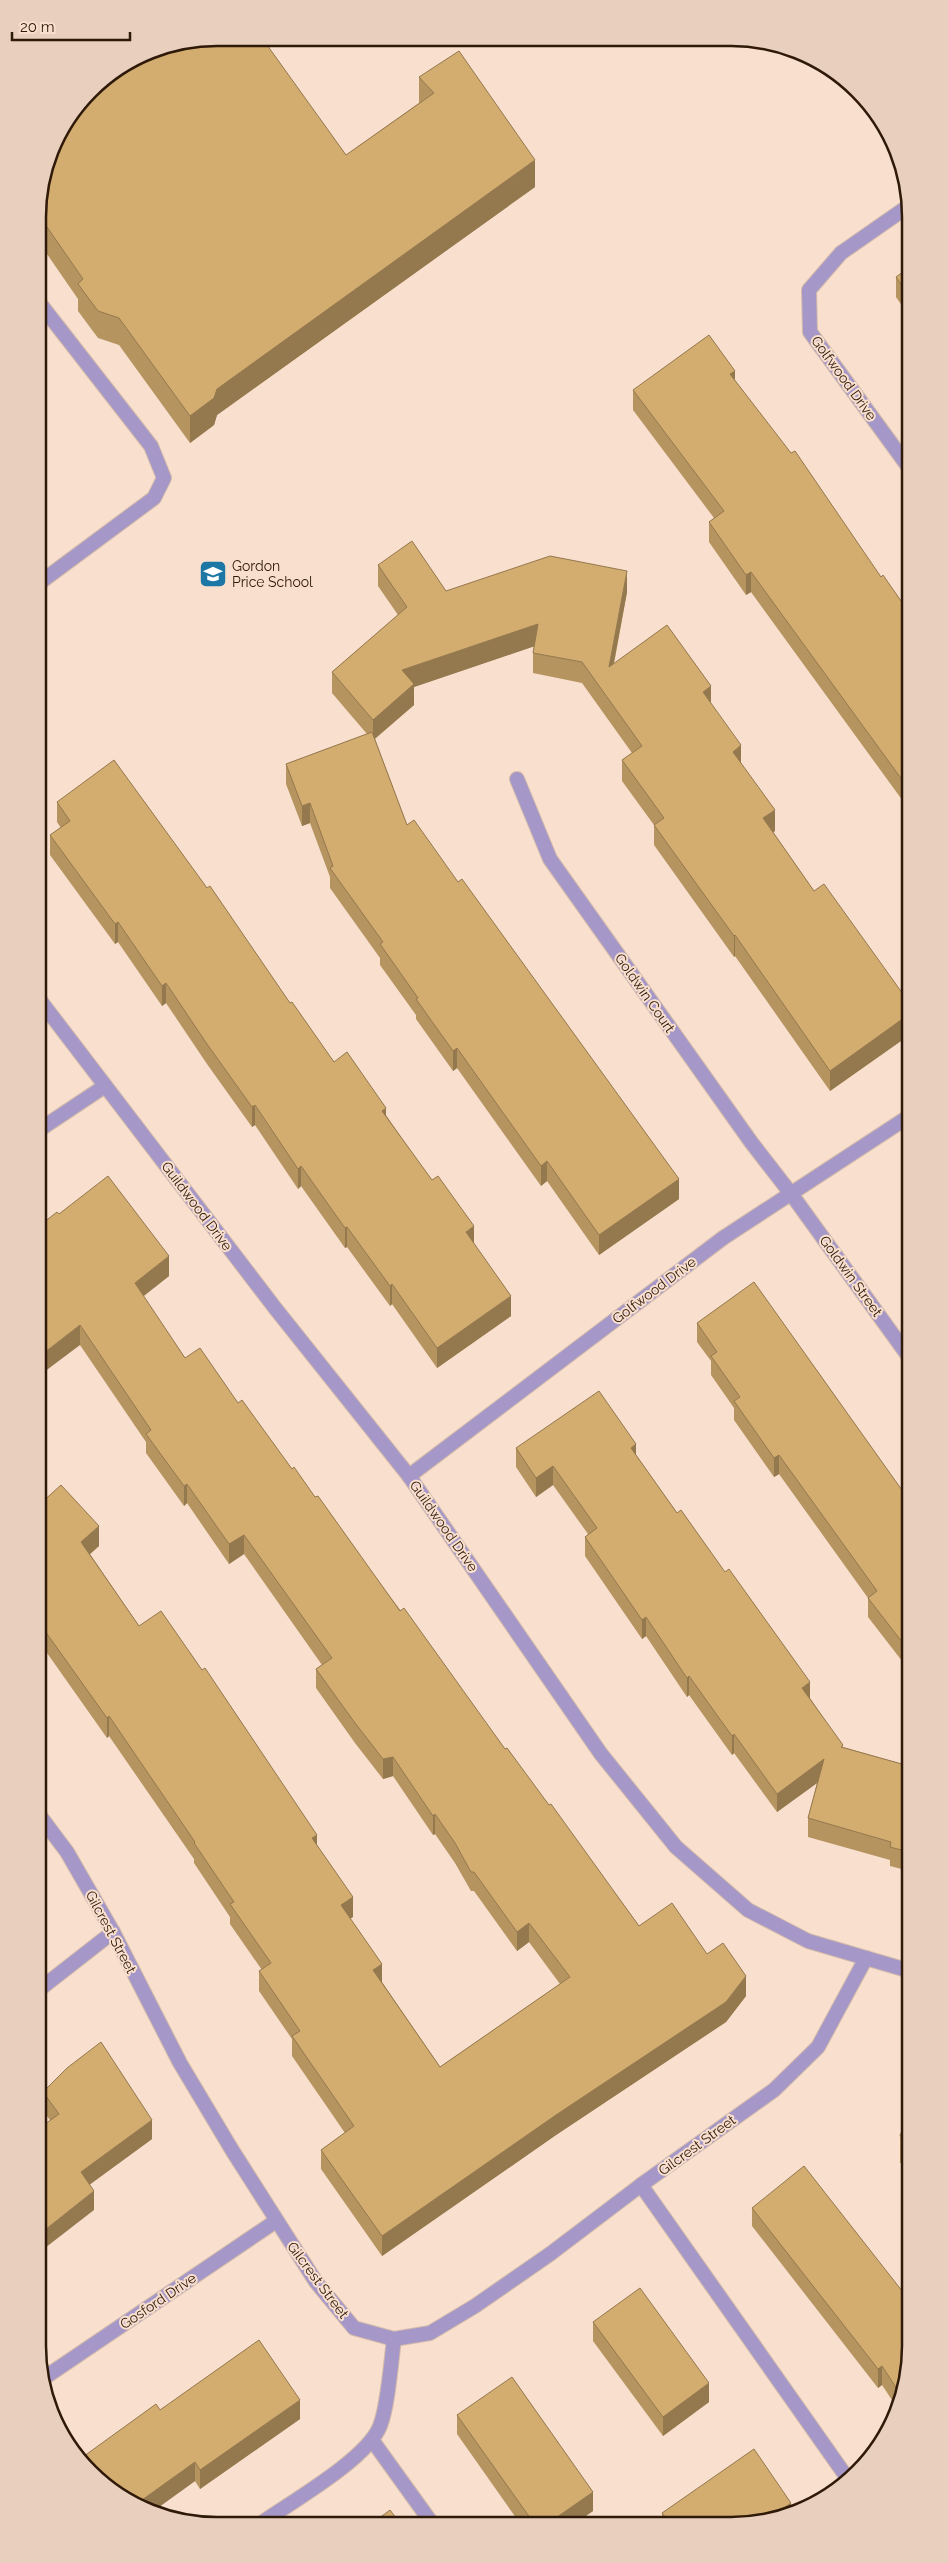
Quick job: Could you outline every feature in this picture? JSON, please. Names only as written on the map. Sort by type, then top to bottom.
[{"type":"street","name":"Golfwood Drive","points":[[901,211],[841,253],[809,290],[810,332],[902,458]]},
{"type":"street","points":[[47,312],[151,446],[164,478],[154,498],[47,577]]},
{"type":"street","name":"Goldwin Court","points":[[517,779],[550,859],[751,1142],[792,1195]]},
{"type":"street","name":"Guildwood Drive","points":[[47,1009],[275,1308],[409,1476],[601,1754],[676,1847],[748,1910],[808,1941],[901,1969]]},
{"type":"street","points":[[47,1125],[105,1086]]},
{"type":"street","name":"Golfwood Drive","points":[[409,1476],[723,1238],[792,1195],[902,1121]]},
{"type":"street","name":"Goldwin Street","points":[[792,1195],[901,1347]]},
{"type":"street","name":"Gilcrest Street","points":[[46,1824],[67,1852],[113,1932],[180,2063],[276,2221],[316,2282],[354,2328],[394,2339],[430,2333],[475,2306],[550,2254],[641,2185],[774,2090],[818,2047],[866,1958]]},
{"type":"street","points":[[46,1984],[113,1932]]},
{"type":"street","points":[[641,2185],[844,2473]]},
{"type":"street","name":"Gosford Drive","points":[[49,2374],[276,2221]]},
{"type":"street","points":[[270,2517],[340,2468],[372,2440],[380,2426],[394,2339]]},
{"type":"street","points":[[372,2440],[427,2517]]},
{"type":"building","points":[[206,47],[268,47],[346,155],[434,93],[419,77],[459,51],[535,160],[217,389],[214,398],[190,416],[119,318],[98,311],[78,284],[83,279],[47,227],[48,195],[52,173],[59,152],[69,132],[82,113],[105,89],[132,69],[162,55]]},
{"type":"building","points":[[902,273],[902,286],[896,277]]},
{"type":"building","points":[[709,335],[735,371],[730,374],[791,453],[795,451],[881,577],[883,575],[902,602],[902,779],[751,572],[746,575],[709,522],[724,511],[633,390]]},
{"type":"building","points":[[412,541],[446,591],[550,556],[627,571],[609,667],[667,625],[711,686],[703,692],[741,745],[733,752],[775,810],[763,818],[814,891],[824,884],[902,992],[902,1020],[830,1071],[735,935],[654,825],[664,818],[622,760],[642,746],[582,662],[533,653],[538,624],[402,670],[414,684],[373,720],[332,672],[407,607],[378,565]]},
{"type":"building","points":[[372,732],[407,825],[414,820],[458,882],[462,879],[679,1179],[599,1235],[547,1161],[541,1166],[457,1048],[453,1051],[416,999],[418,998],[380,944],[383,942],[330,868],[333,866],[310,803],[302,806],[286,764]]},
{"type":"building","points":[[114,760],[207,888],[210,886],[290,1003],[292,1002],[334,1062],[347,1052],[386,1108],[382,1111],[432,1180],[438,1176],[474,1226],[466,1232],[511,1296],[437,1348],[392,1284],[390,1286],[347,1227],[345,1228],[301,1166],[298,1169],[255,1105],[252,1107],[166,983],[162,986],[118,922],[115,924],[50,835],[70,821],[57,802]]},
{"type":"building","points":[[108,1176],[169,1256],[135,1283],[185,1358],[200,1348],[238,1403],[242,1400],[292,1469],[294,1467],[315,1497],[318,1496],[400,1611],[404,1608],[505,1749],[507,1748],[549,1805],[551,1804],[639,1926],[672,1903],[707,1954],[723,1943],[746,1976],[726,2002],[556,2115],[382,2236],[321,2150],[354,2126],[292,2036],[300,2031],[259,1971],[271,1963],[230,1904],[234,1902],[195,1842],[109,1716],[107,1718],[46,1633],[46,1498],[61,1485],[99,1526],[81,1542],[139,1626],[161,1611],[202,1670],[205,1668],[317,1835],[312,1838],[353,1897],[341,1905],[382,1964],[373,1970],[440,2067],[570,1977],[529,1923],[517,1932],[474,1872],[471,1872],[455,1843],[435,1814],[433,1816],[393,1757],[383,1759],[355,1723],[316,1669],[332,1658],[244,1535],[229,1544],[187,1484],[184,1486],[146,1434],[151,1430],[80,1325],[46,1351],[47,1220],[57,1212],[59,1214]]},
{"type":"building","points":[[754,1282],[901,1489],[901,1641],[868,1598],[877,1591],[779,1455],[774,1458],[734,1401],[740,1397],[711,1356],[717,1352],[697,1323]]},
{"type":"building","points":[[599,1391],[636,1444],[631,1448],[677,1513],[681,1510],[725,1572],[729,1569],[810,1682],[802,1688],[843,1745],[841,1747],[901,1764],[901,1850],[890,1847],[891,1842],[808,1818],[824,1759],[777,1794],[689,1676],[687,1678],[646,1617],[642,1620],[585,1537],[597,1528],[553,1466],[536,1478],[516,1448]]},
{"type":"building","points":[[101,2042],[152,2120],[81,2172],[94,2191],[46,2229],[46,2123],[59,2114],[46,2096],[46,2089],[67,2068]]},
{"type":"building","points":[[804,2166],[901,2290],[901,2357],[896,2387],[882,2366],[878,2369],[752,2208]]},
{"type":"building","points":[[640,2288],[709,2383],[663,2417],[593,2322]]},
{"type":"building","points":[[259,2340],[300,2400],[200,2470],[195,2462],[143,2499],[113,2481],[96,2467],[86,2455],[156,2404],[160,2410]]},
{"type":"building","points":[[512,2377],[593,2492],[557,2517],[529,2517],[457,2415]]},
{"type":"building","points":[[754,2449],[791,2503],[775,2511],[731,2517],[665,2517],[662,2513]]},
{"type":"building","points":[[390,2510],[395,2517],[381,2517]]},
{"type":"place","name":"Gordon Price School","points":[[213,574]]}]
